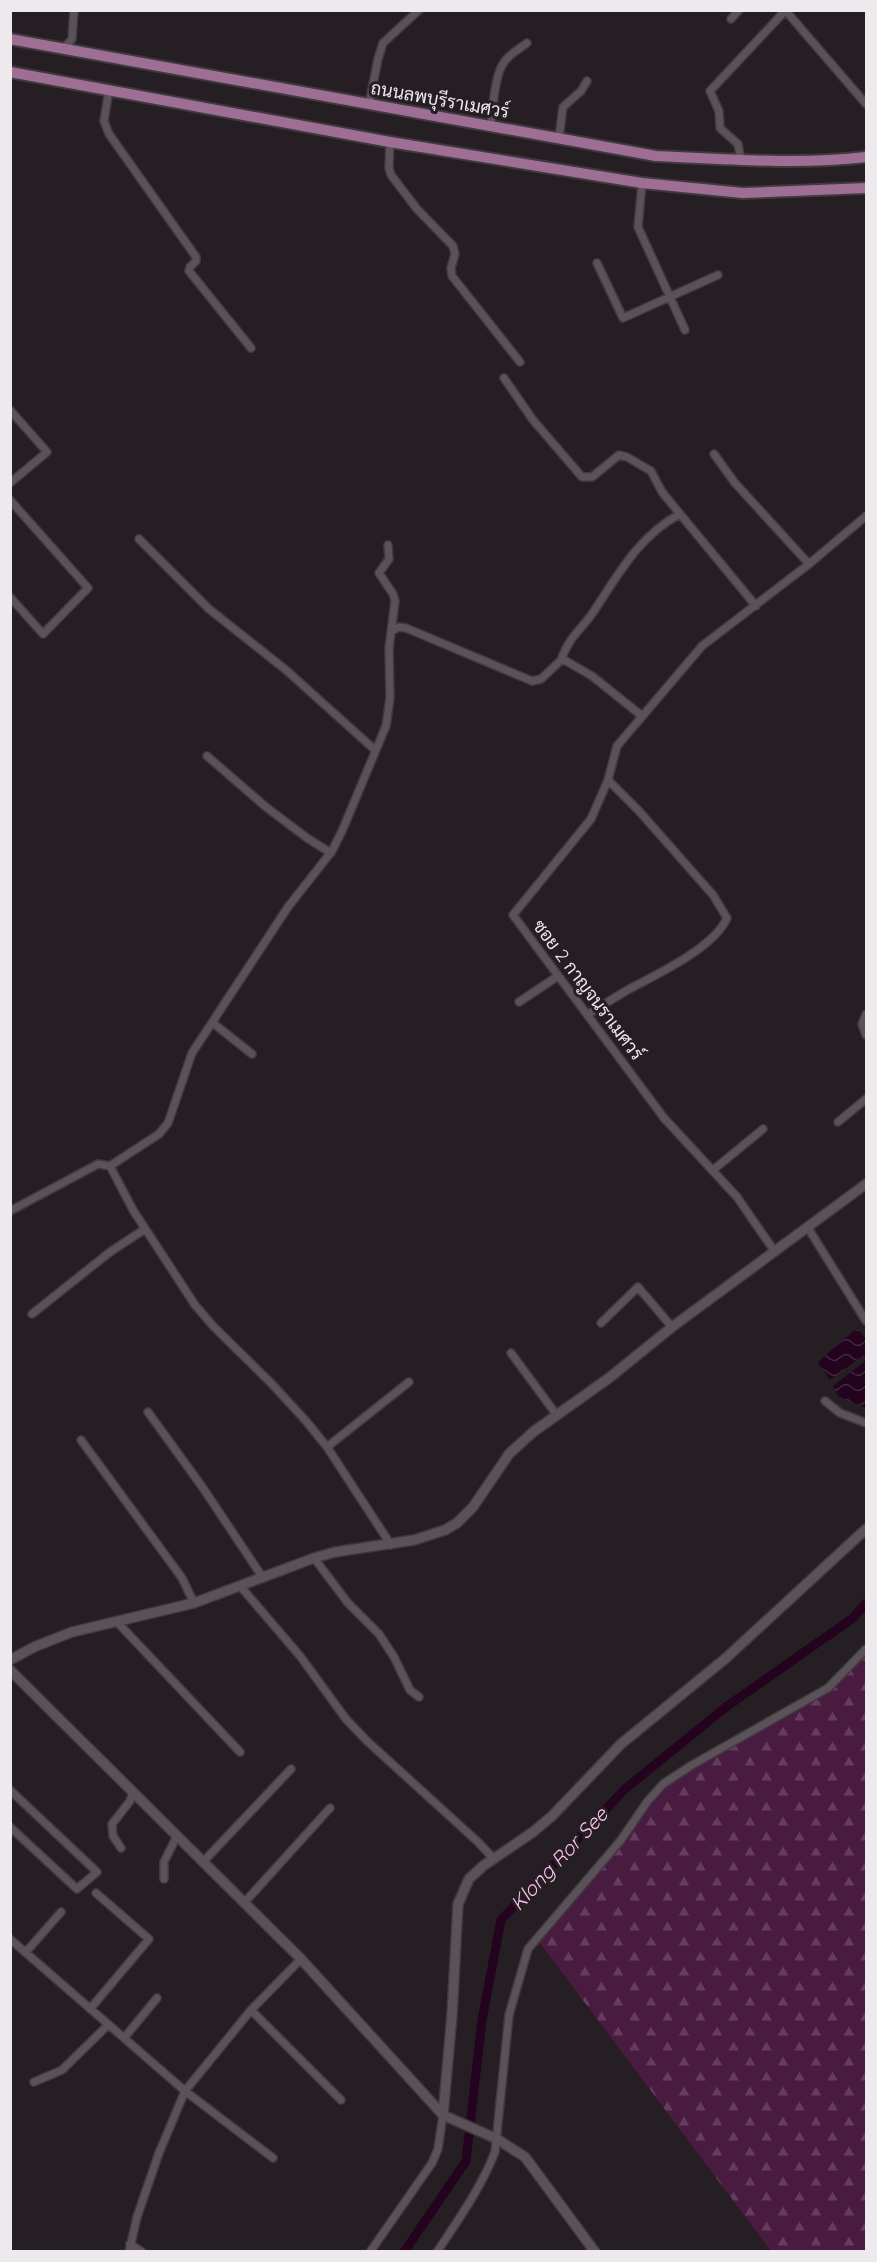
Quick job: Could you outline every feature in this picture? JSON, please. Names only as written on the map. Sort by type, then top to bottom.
[{"type":"main road","name":"ถนนลพบุรีราเมศวร์","points":[[10,39],[656,156],[840,160],[867,157]]},
{"type":"main road","points":[[10,72],[390,142],[642,183],[743,192],[867,188]]},
{"type":"street","points":[[63,49],[72,39],[74,10]]},
{"type":"street","points":[[369,105],[383,43],[419,10]]},
{"type":"street","points":[[731,19],[740,10]]},
{"type":"street","points":[[741,159],[738,144],[720,128],[718,108],[710,91],[785,11],[867,104]]},
{"type":"street","points":[[491,126],[501,67],[507,58],[527,43]]},
{"type":"street","points":[[560,138],[563,107],[581,91],[587,81]]},
{"type":"street","points":[[109,90],[104,122],[109,134],[196,257],[189,271],[251,348]]},
{"type":"street","points":[[390,142],[389,170],[391,175],[417,208],[451,243],[455,254],[451,268],[452,276],[520,362]]},
{"type":"street","points":[[642,183],[638,227],[685,330]]},
{"type":"street","points":[[597,263],[623,318],[718,275]]},
{"type":"street","points":[[504,378],[533,420],[582,477],[592,477],[618,456],[627,457],[651,471],[662,492],[756,606]]},
{"type":"street","points":[[10,410],[47,452],[10,483]]},
{"type":"street","points":[[714,454],[735,483],[809,564]]},
{"type":"street","points":[[10,500],[88,588],[43,634],[10,597]]},
{"type":"street","points":[[392,631],[396,628],[406,628],[532,681],[540,679],[561,660],[571,638],[591,615],[623,565],[660,526],[680,514]]},
{"type":"street","name":"ซอย 2 กาญจนราเมศวร์","points":[[775,1252],[737,1197],[664,1118],[513,915],[591,819],[608,780],[617,746],[702,646],[756,606],[867,516]]},
{"type":"street","points":[[139,539],[209,609],[304,686],[375,750]]},
{"type":"street","points":[[10,1211],[98,1164],[110,1166],[159,1134],[168,1123],[192,1053],[298,893],[331,853],[349,817],[386,726],[389,648],[394,597],[380,573],[388,559],[388,545]]},
{"type":"street","points":[[561,660],[570,662],[592,676],[642,716]]},
{"type":"street","points":[[207,756],[267,807],[307,838],[331,853]]},
{"type":"street","points":[[588,1014],[668,970],[712,936],[727,918],[713,895],[639,811],[608,780]]},
{"type":"street","points":[[519,1002],[558,976]]},
{"type":"street","points":[[867,1014],[862,1024],[867,1035]]},
{"type":"street","points":[[213,1023],[252,1054]]},
{"type":"street","points":[[838,1122],[867,1099]]},
{"type":"street","points":[[713,1170],[762,1129]]},
{"type":"street","points":[[110,1166],[120,1188],[145,1229],[204,1316],[286,1399],[327,1447],[391,1545]]},
{"type":"street","points":[[10,1660],[34,1647],[72,1632],[194,1603],[335,1552],[391,1545],[430,1536],[457,1523],[473,1507],[509,1454],[533,1432],[609,1378],[672,1327],[867,1184]]},
{"type":"street","points":[[808,1228],[867,1321]]},
{"type":"street","points":[[32,1314],[110,1252],[145,1229]]},
{"type":"street","points":[[601,1323],[638,1287],[672,1327]]},
{"type":"street","points":[[511,1353],[556,1414]]},
{"type":"street","points":[[327,1447],[409,1382]]},
{"type":"street","points":[[825,1401],[840,1413],[867,1424]]},
{"type":"street","points":[[148,1412],[203,1488],[263,1578]]},
{"type":"street","points":[[81,1440],[182,1578],[194,1603]]},
{"type":"street","points":[[370,2252],[432,2163],[438,2149],[446,2117],[458,1904],[469,1879],[493,1858],[533,1832],[552,1816],[621,1744],[726,1658],[867,1529]]},
{"type":"street","points":[[314,1558],[348,1603],[379,1634],[394,1657],[410,1690],[419,1697]]},
{"type":"street","points":[[241,1587],[300,1656],[346,1719],[493,1858]]},
{"type":"street","points":[[117,1622],[240,1752]]},
{"type":"street","points":[[437,2252],[489,2166],[509,2015],[528,1949],[621,1840],[647,1802],[663,1784],[692,1765],[828,1688],[867,1649]]},
{"type":"street","points":[[10,1670],[301,1959],[446,2117],[494,2138],[525,2157],[595,2252]]},
{"type":"street","points":[[203,1862],[291,1769]]},
{"type":"street","points":[[10,1790],[97,1872],[77,1889],[10,1827]]},
{"type":"street","points":[[121,1848],[112,1833],[112,1824],[130,1801],[133,1792]]},
{"type":"street","points":[[244,1903],[330,1809]]},
{"type":"street","points":[[164,1879],[164,1862],[177,1836]]},
{"type":"street","points":[[90,2009],[149,1939],[96,1893]]},
{"type":"street","points":[[26,1952],[61,1912]]},
{"type":"street","points":[[10,1939],[185,2091],[273,2158]]},
{"type":"street","points":[[142,2252],[129,2248],[137,2217],[159,2153],[185,2091],[251,2010],[301,1959]]},
{"type":"street","points":[[124,2038],[157,1998]]},
{"type":"street","points":[[251,2010],[341,2100]]},
{"type":"street","points":[[34,2082],[62,2070],[108,2025]]},
{"type":"green space","points":[[866,1651],[866,2251],[771,2251],[537,1939],[677,1773],[844,1673]]},
{"type":"water","points":[[857,1328],[866,1339],[866,1408],[838,1396],[833,1386],[865,1361],[864,1355],[830,1380],[818,1362]]},
{"type":"waterway","name":"Klong Ror See","points":[[404,2252],[466,2161],[482,2020],[501,1920],[625,1789],[726,1707],[853,1618],[866,1603]]}]
